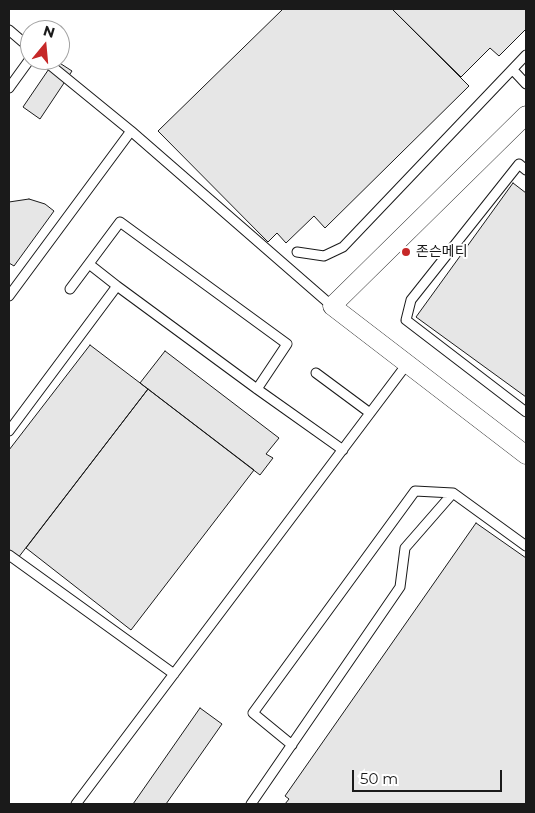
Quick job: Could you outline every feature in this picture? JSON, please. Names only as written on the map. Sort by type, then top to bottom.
[{"type":"street","points":[[526,114],[332,306],[526,455]]},
{"type":"lane","points":[[9,30],[20,39]]},
{"type":"lane","points":[[297,252],[324,256],[343,247],[526,55]]},
{"type":"lane","points":[[9,88],[22,70]]},
{"type":"lane","points":[[56,70],[131,132],[332,306]]},
{"type":"lane","points":[[513,70],[526,84]]},
{"type":"lane","points":[[9,296],[131,132]]},
{"type":"lane","points":[[526,170],[519,164],[411,300],[406,320],[526,412]]},
{"type":"lane","points":[[70,289],[120,222],[288,344],[257,389]]},
{"type":"lane","points":[[89,264],[257,389],[343,450]]},
{"type":"lane","points":[[9,431],[117,286]]},
{"type":"lane","points":[[76,804],[407,364]]},
{"type":"lane","points":[[316,373],[370,413]]},
{"type":"lane","points":[[292,745],[253,713],[415,491],[453,493],[526,546]]},
{"type":"lane","points":[[251,804],[400,587],[405,548],[453,493]]},
{"type":"lane","points":[[9,555],[174,674]]},
{"type":"building","points":[[283,9],[392,9],[469,86],[325,228],[314,216],[286,243],[277,233],[268,242],[158,131]]},
{"type":"building","points":[[392,9],[526,9],[526,29],[499,56],[490,48],[461,77]]},
{"type":"building","points":[[48,70],[72,71],[40,119],[23,107]]},
{"type":"building","points":[[513,183],[526,193],[526,397],[416,317]]},
{"type":"building","points":[[29,199],[45,204],[54,211],[14,266],[9,263],[9,202]]},
{"type":"building","points":[[90,345],[148,389],[18,558],[9,550],[9,450]]},
{"type":"building","points":[[165,351],[279,438],[266,454],[273,458],[260,475],[140,383]]},
{"type":"building","points":[[148,389],[254,470],[131,630],[26,548]]},
{"type":"building","points":[[476,523],[526,558],[526,804],[285,804],[289,799],[285,796]]},
{"type":"building","points":[[200,708],[222,724],[166,804],[133,804]]},
{"type":"place","name":"존슨메티","points":[[406,252]]}]
